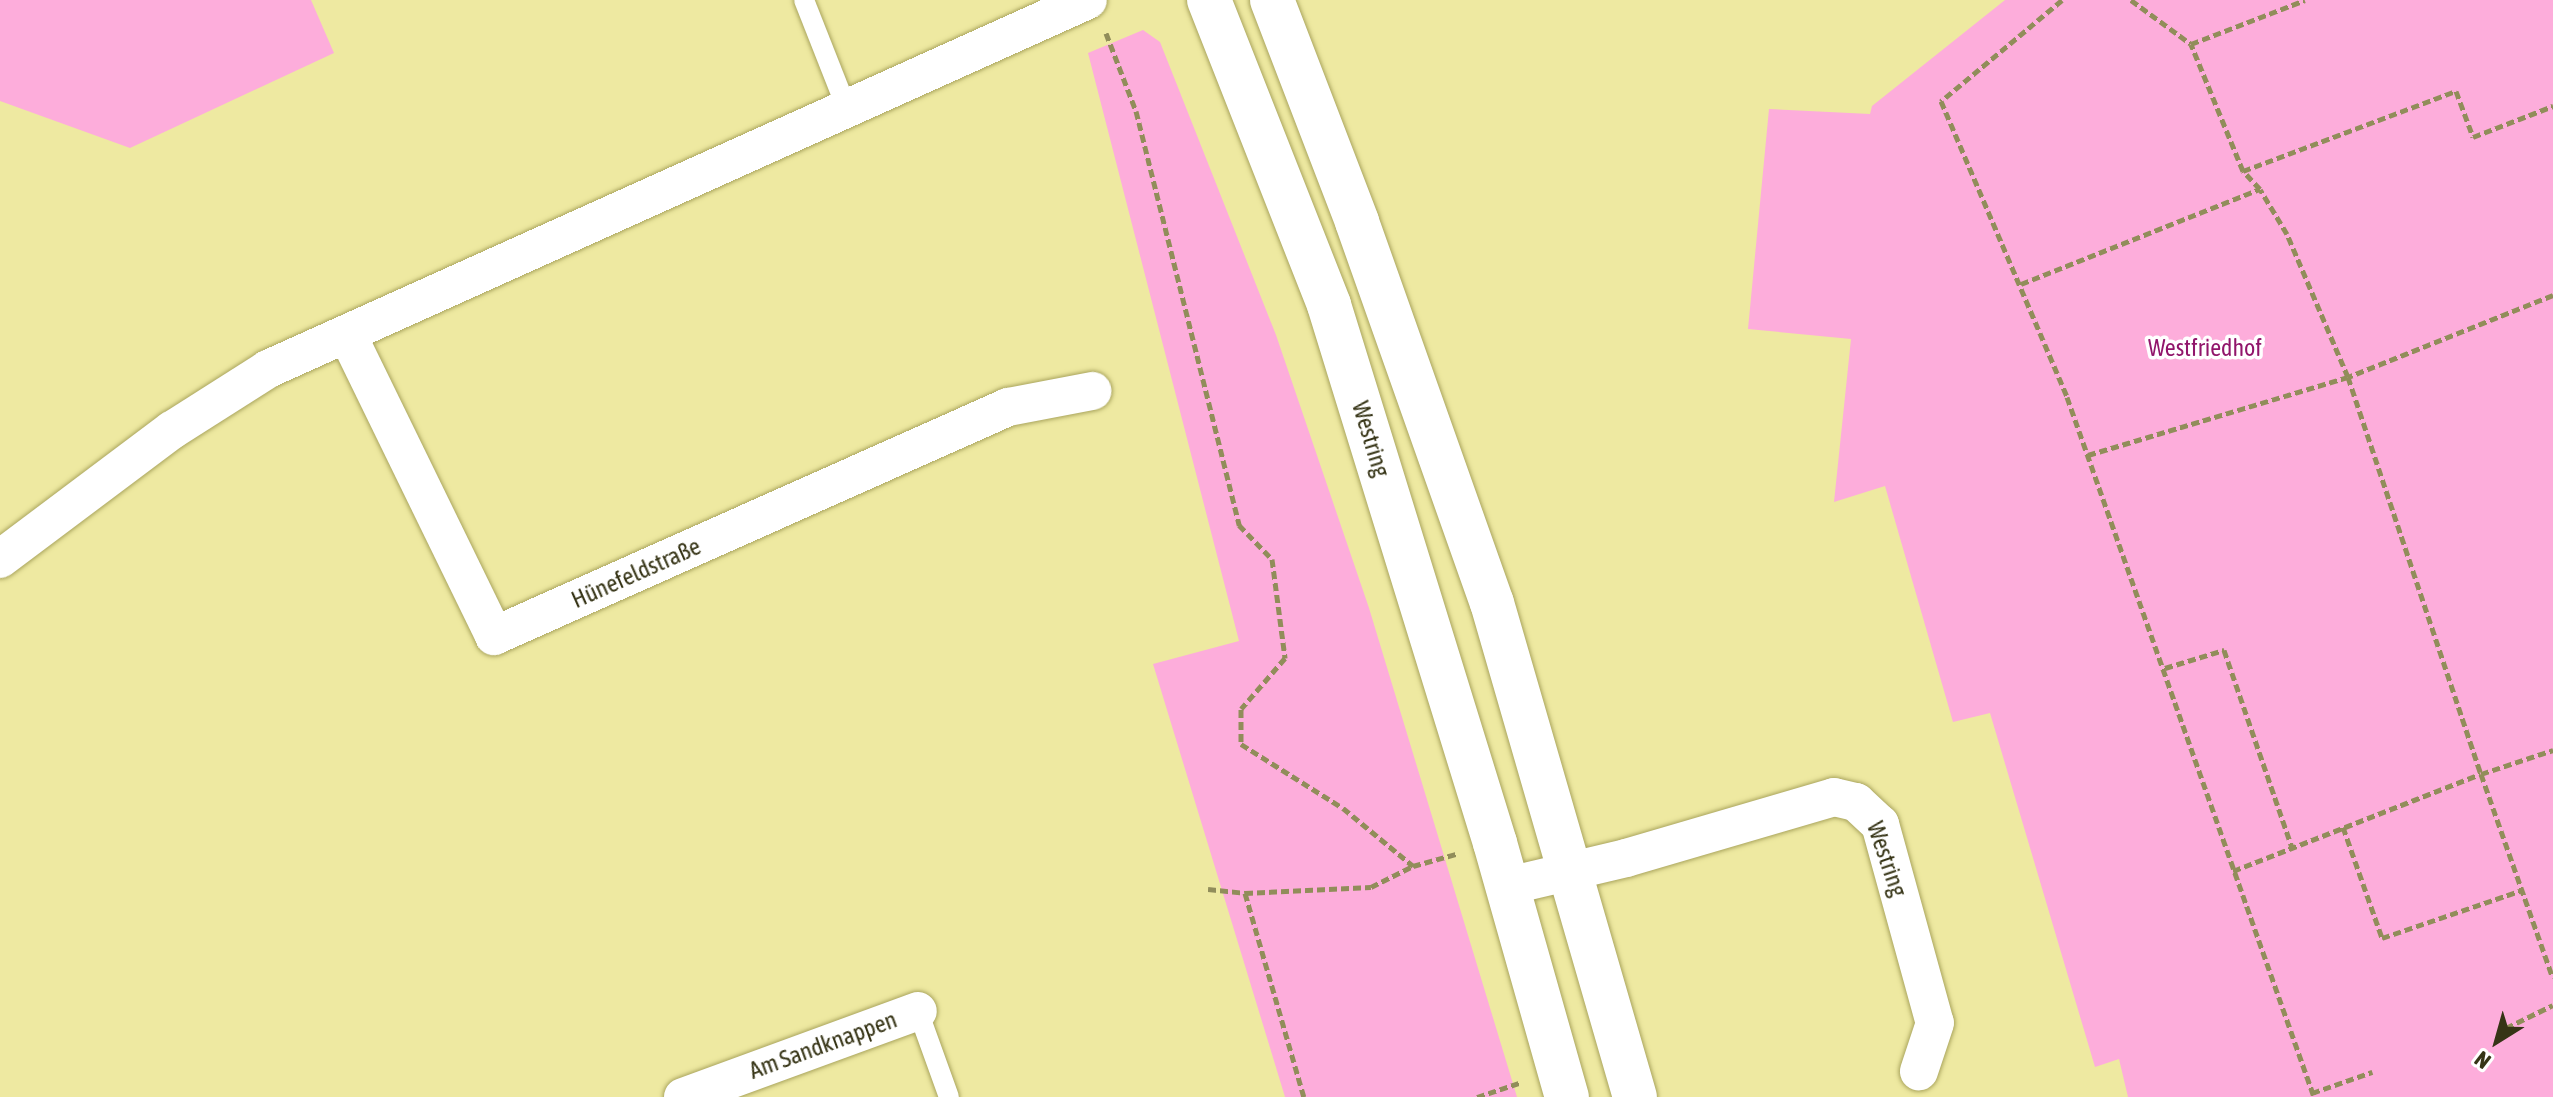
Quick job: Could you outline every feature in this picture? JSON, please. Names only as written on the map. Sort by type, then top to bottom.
[{"type":"main road","name":"Westring","points":[[1209,0],[1329,305],[1508,886],[1567,1097]]},
{"type":"main road","points":[[1272,0],[1357,222],[1492,603],[1635,1097]]},
{"type":"street","points":[[0,559],[172,430],[268,369],[847,109],[1096,13]]},
{"type":"street","name":"Hünefeldstraße","points":[[347,334],[494,636],[1008,407],[1092,391]]},
{"type":"street","name":"Westring","points":[[1508,886],[1569,873],[1834,797],[1856,802],[1880,824],[1935,1023],[1919,1071]]},
{"type":"street","name":"Am Sandknappen","points":[[683,1097],[918,1011]]},
{"type":"lane","points":[[804,0],[847,109]]},
{"type":"lane","points":[[918,1011],[949,1097]]},
{"type":"path","points":[[2062,0],[1941,101],[2021,284],[2088,455],[2313,1095],[2372,1072]]},
{"type":"path","points":[[2131,0],[2191,44],[2243,171],[2260,189],[2287,234],[2348,377],[2553,978]]},
{"type":"path","points":[[2191,44],[2305,0]]},
{"type":"path","points":[[1096,13],[1136,111],[1239,525],[1272,559],[1285,658],[1241,709],[1241,744],[1343,808],[1413,866]]},
{"type":"path","points":[[2243,171],[2456,91],[2473,137],[2553,106]]},
{"type":"path","points":[[2021,284],[2260,189]]},
{"type":"path","points":[[2088,455],[2348,377],[2553,295]]},
{"type":"path","points":[[2165,668],[2224,650],[2292,847]]},
{"type":"path","points":[[2233,871],[2481,774],[2553,750]]},
{"type":"path","points":[[2343,827],[2382,938],[2522,890]]},
{"type":"path","points":[[1208,889],[1245,893],[1371,887],[1413,866],[1495,843]]},
{"type":"path","points":[[1245,893],[1304,1097]]},
{"type":"path","points":[[2506,1028],[2553,1005]]},
{"type":"green space","points":[[0,0],[311,0],[334,53],[130,148],[0,101]]},
{"type":"green space","name":"Westfriedhof","points":[[2005,0],[2553,0],[2553,1097],[2128,1097],[2119,1059],[2095,1067],[1990,713],[1953,722],[1885,486],[1834,502],[1851,339],[1748,329],[1769,109],[1870,114],[1872,106]]},
{"type":"green space","points":[[1143,30],[1160,42],[1276,335],[1369,608],[1517,1097],[1285,1097],[1153,664],[1239,641],[1088,53]]}]
